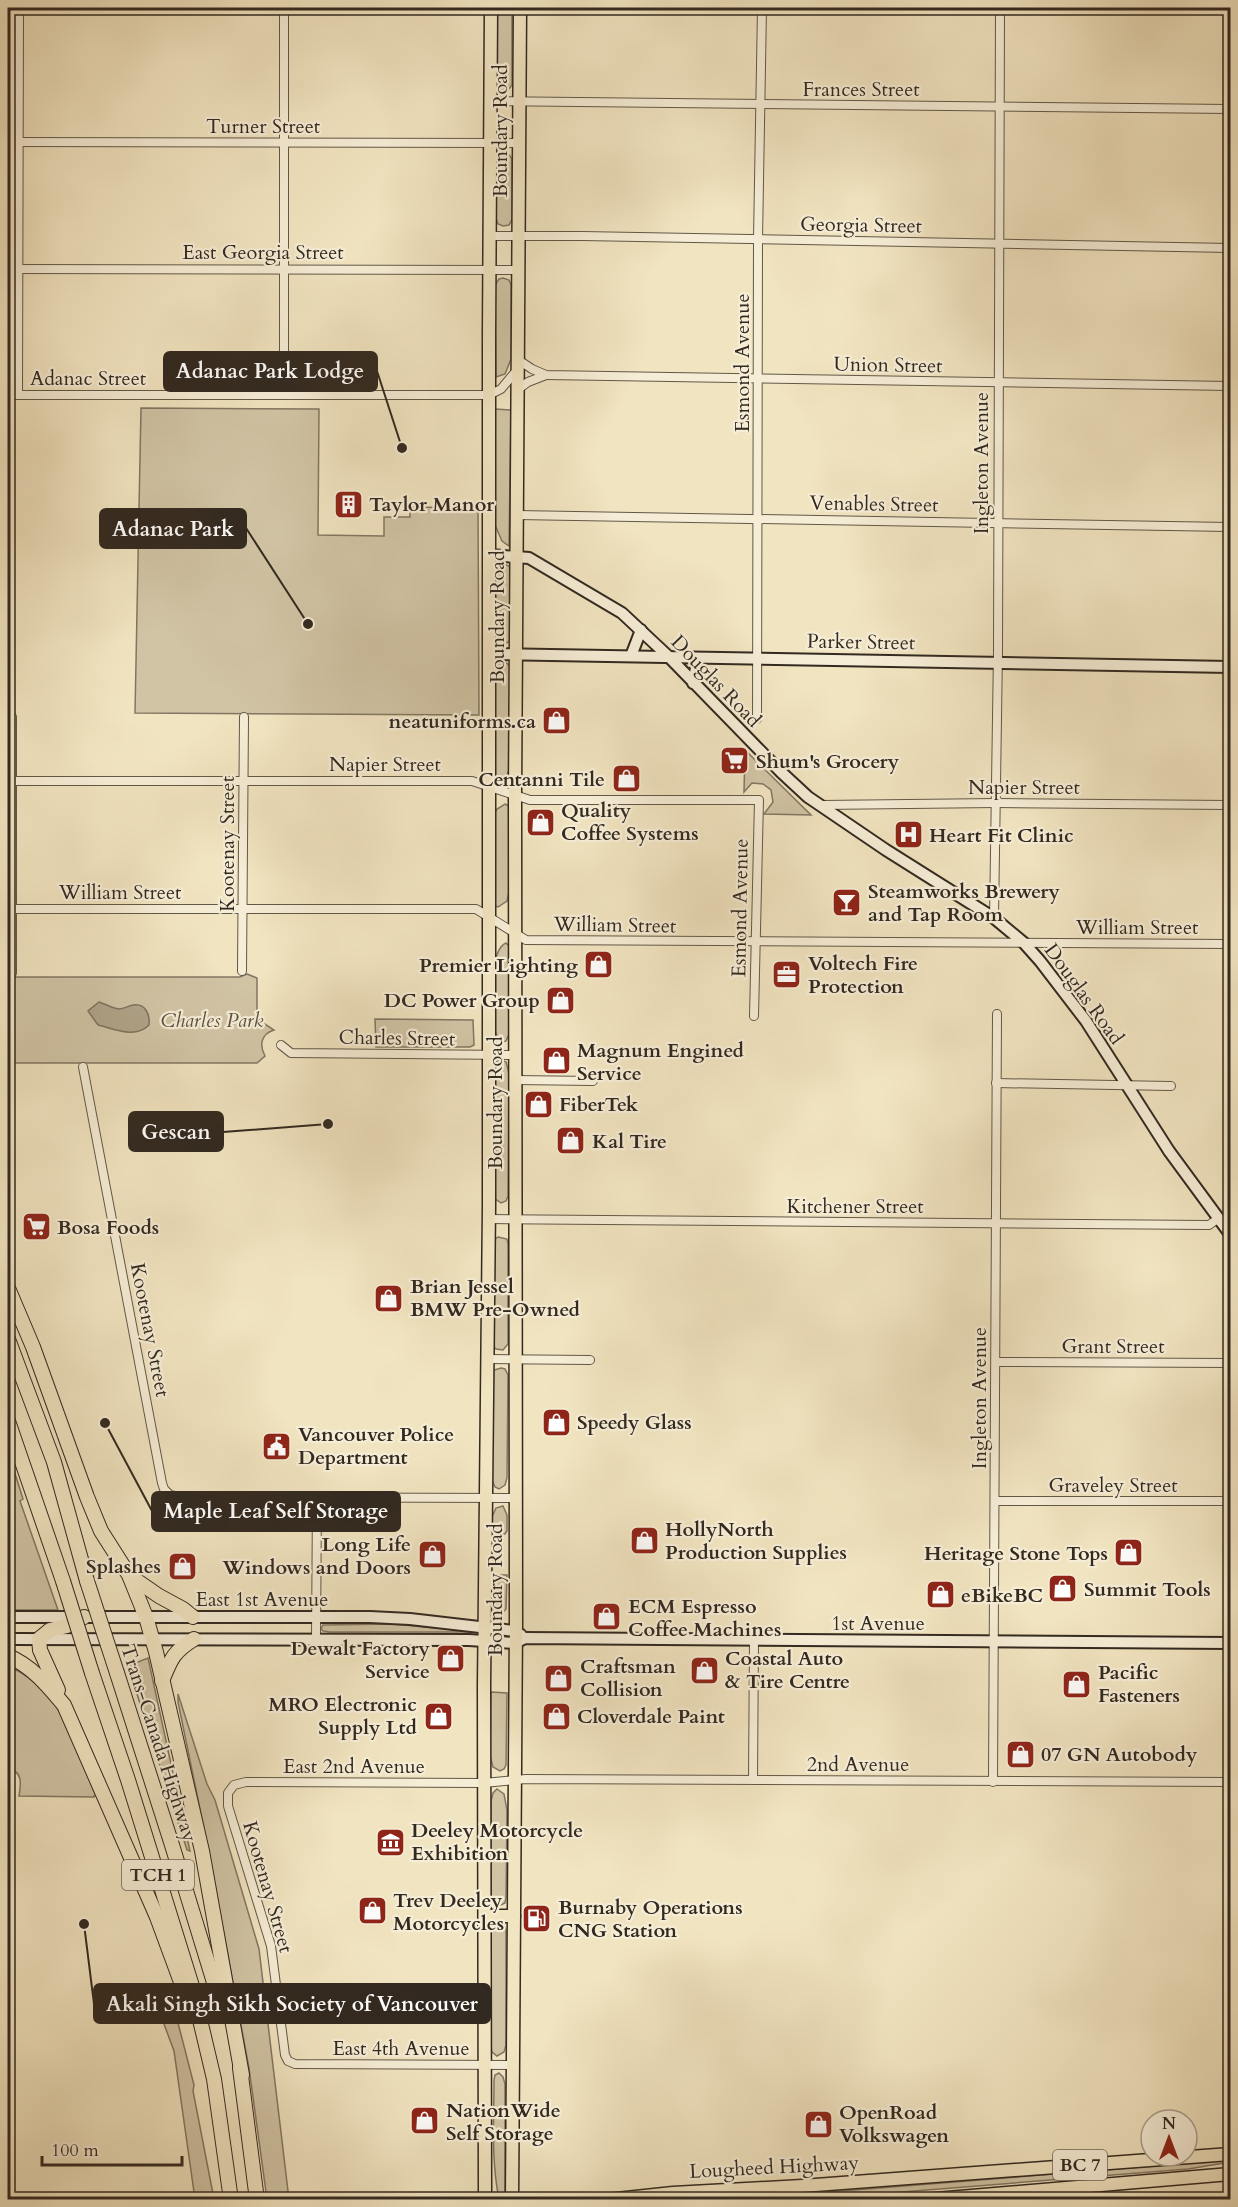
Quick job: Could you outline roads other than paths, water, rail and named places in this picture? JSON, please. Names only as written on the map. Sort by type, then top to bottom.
[{"type":"highway","points":[[8,1288],[33,1347],[101,1531],[129,1575],[146,1617],[201,1851],[242,2075]]},
{"type":"highway","name":"Trans-Canada Highway","points":[[8,1339],[54,1462],[87,1581],[175,1855],[242,2075],[257,2199]]},
{"type":"highway","name":"Trans-Canada Highway","points":[[8,1421],[128,1780],[192,1986],[214,2079],[231,2199]]},
{"type":"highway","points":[[129,1575],[193,1617]]},
{"type":"highway","points":[[84,1617],[67,1626],[50,1630],[39,1639],[40,1650],[157,1917],[214,2079]]},
{"type":"highway","points":[[162,1681],[175,1652],[194,1639]]},
{"type":"highway","points":[[8,1656],[28,1668],[64,1705]]},
{"type":"main road","name":"Boundary Road","points":[[485,2199],[484,1783],[489,1219],[491,8]]},
{"type":"main road","name":"Boundary Road","points":[[512,2199],[514,1780],[518,1637],[514,1498],[515,795],[520,8]]},
{"type":"main road","points":[[485,1916],[514,1916]]},
{"type":"main road","name":"Lougheed Highway","points":[[607,2199],[1230,2154]]},
{"type":"main road","name":"BC 7","points":[[924,2199],[1230,2174]]},
{"type":"street","points":[[18,395],[19,8]]},
{"type":"street","points":[[284,8],[284,394]]},
{"type":"street","name":"Esmond Avenue","points":[[757,719],[758,239],[762,8]]},
{"type":"street","name":"Ingleton Avenue","points":[[994,918],[998,662],[1000,8]]},
{"type":"street","name":"Frances Street","points":[[491,101],[1230,109]]},
{"type":"street","name":"Turner Street","points":[[8,142],[519,143]]},
{"type":"street","name":"Georgia Street","points":[[490,236],[1230,248]]},
{"type":"street","name":"East Georgia Street","points":[[8,269],[518,270]]},
{"type":"street","points":[[489,395],[509,382],[517,364]]},
{"type":"street","name":"Union Street","points":[[517,364],[546,375],[1230,386]]},
{"type":"street","name":"Union Street","points":[[518,390],[528,382],[546,375]]},
{"type":"street","name":"Adanac Street","points":[[8,395],[489,395]]},
{"type":"street","name":"Venables Street","points":[[517,515],[1230,527]]},
{"type":"street","name":"Douglas Road","points":[[490,555],[517,555],[530,558],[622,613],[669,657],[781,772],[818,805],[994,918],[1024,943],[1086,1021],[1169,1151],[1230,1234]]},
{"type":"street","points":[[631,656],[641,630]]},
{"type":"street","name":"Parker Street","points":[[490,654],[1230,667]]},
{"type":"street","points":[[693,683],[698,658]]},
{"type":"street","points":[[12,717],[10,781],[12,973]]},
{"type":"street","name":"Kootenay Street","points":[[242,971],[244,717]]},
{"type":"street","name":"Napier Street","points":[[10,781],[472,781],[531,801],[759,801]]},
{"type":"street","name":"Esmond Avenue","points":[[754,1016],[759,801]]},
{"type":"street","name":"Napier Street","points":[[818,805],[996,803],[1230,805]]},
{"type":"street","name":"William Street","points":[[10,909],[476,909],[526,940],[1230,944]]},
{"type":"street","name":"Ingleton Avenue","points":[[993,1782],[997,1014]]},
{"type":"street","name":"Charles Street","points":[[281,1045],[291,1053],[515,1055]]},
{"type":"street","name":"Kootenay Street","points":[[83,1067],[162,1483],[167,1492],[178,1497],[317,1497]]},
{"type":"street","points":[[515,1080],[593,1081]]},
{"type":"street","points":[[996,1083],[1171,1086]]},
{"type":"street","name":"Kitchener Street","points":[[489,1219],[1209,1225],[1219,1218]]},
{"type":"street","points":[[488,1359],[590,1360]]},
{"type":"street","name":"Grant Street","points":[[996,1362],[1230,1363]]},
{"type":"street","points":[[316,1639],[317,1497],[514,1498]]},
{"type":"street","name":"Graveley Street","points":[[995,1501],[1230,1501]]},
{"type":"street","name":"East 1st Avenue","points":[[8,1617],[410,1619],[485,1634],[518,1637]]},
{"type":"street","name":"East 1st Avenue","points":[[8,1639],[316,1639],[485,1634]]},
{"type":"street","name":"1st Avenue","points":[[518,1637],[1230,1643]]},
{"type":"street","points":[[753,1640],[753,1780]]},
{"type":"street","name":"2nd Avenue","points":[[484,1783],[514,1780],[1230,1782]]},
{"type":"street","name":"East 2nd Avenue","points":[[228,1793],[234,1785],[246,1782],[484,1783]]},
{"type":"street","name":"Kootenay Street","points":[[228,1793],[229,1810],[271,1946],[285,2055],[288,2061]]},
{"type":"street","name":"East 4th Avenue","points":[[288,2061],[295,2064],[514,2066]]},
{"type":"place","name":"Adanac Park Lodge","points":[[402,448]]},
{"type":"place","name":"Taylor Manor","points":[[348,504]]},
{"type":"place","name":"Adanac Park","points":[[308,624]]},
{"type":"place","name":"neatuniforms.ca","points":[[557,721]]},
{"type":"place","name":"Shum's Grocery","points":[[735,761]]},
{"type":"place","name":"Centanni Tile","points":[[626,779]]},
{"type":"place","name":"Quality Coffee Systems","points":[[540,822]]},
{"type":"place","name":"Heart Fit Clinic","points":[[908,835]]},
{"type":"place","name":"Steamworks Brewery and Tap Room","points":[[847,902]]},
{"type":"place","name":"Premier Lighting","points":[[599,965]]},
{"type":"place","name":"Voltech Fire Protection","points":[[787,974]]},
{"type":"place","name":"DC Power Group","points":[[561,1000]]},
{"type":"place","name":"Magnum Engined Service","points":[[556,1061]]},
{"type":"place","name":"FiberTek","points":[[538,1104]]},
{"type":"place","name":"Gescan","points":[[328,1124]]},
{"type":"place","name":"Kal Tire","points":[[571,1141]]},
{"type":"place","name":"Bosa Foods","points":[[36,1227]]},
{"type":"place","name":"Brian Jessel BMW Pre-Owned","points":[[389,1298]]},
{"type":"place","name":"Speedy Glass","points":[[556,1422]]},
{"type":"place","name":"Maple Leaf Self Storage","points":[[105,1423]]},
{"type":"place","name":"Vancouver Police Department","points":[[277,1446]]},
{"type":"place","name":"HollyNorth Production Supplies","points":[[644,1540]]},
{"type":"place","name":"Heritage Stone Tops","points":[[1129,1553]]},
{"type":"place","name":"Long Life Windows and Doors","points":[[432,1555]]},
{"type":"place","name":"Splashes","points":[[182,1566]]},
{"type":"place","name":"Summit Tools","points":[[1063,1589]]},
{"type":"place","name":"eBikeBC","points":[[940,1595]]},
{"type":"place","name":"ECM Espresso Coffee Machines","points":[[607,1617]]},
{"type":"place","name":"Dewalt Factory Service","points":[[451,1659]]},
{"type":"place","name":"Coastal Auto & Tire Centre","points":[[704,1670]]},
{"type":"place","name":"Craftsman Collision","points":[[559,1678]]},
{"type":"place","name":"Pacific Fasteners","points":[[1077,1684]]},
{"type":"place","name":"MRO Electronic Supply Ltd","points":[[438,1716]]},
{"type":"place","name":"Cloverdale Paint","points":[[556,1716]]},
{"type":"place","name":"07 GN Autobody","points":[[1020,1754]]},
{"type":"place","name":"Deeley Motorcycle Exhibition","points":[[390,1842]]},
{"type":"place","name":"Trev Deeley Motorcycles","points":[[372,1911]]},
{"type":"place","name":"Burnaby Operations CNG Station","points":[[537,1919]]},
{"type":"place","name":"Akali Singh Sikh Society of Vancouver","points":[[84,1924]]},
{"type":"place","name":"NationWide Self Storage","points":[[425,2121]]},
{"type":"place","name":"OpenRoad Volkswagen","points":[[818,2124]]},
{"type":"park label","name":"Charles Park","points":[[212,1020]]}]
